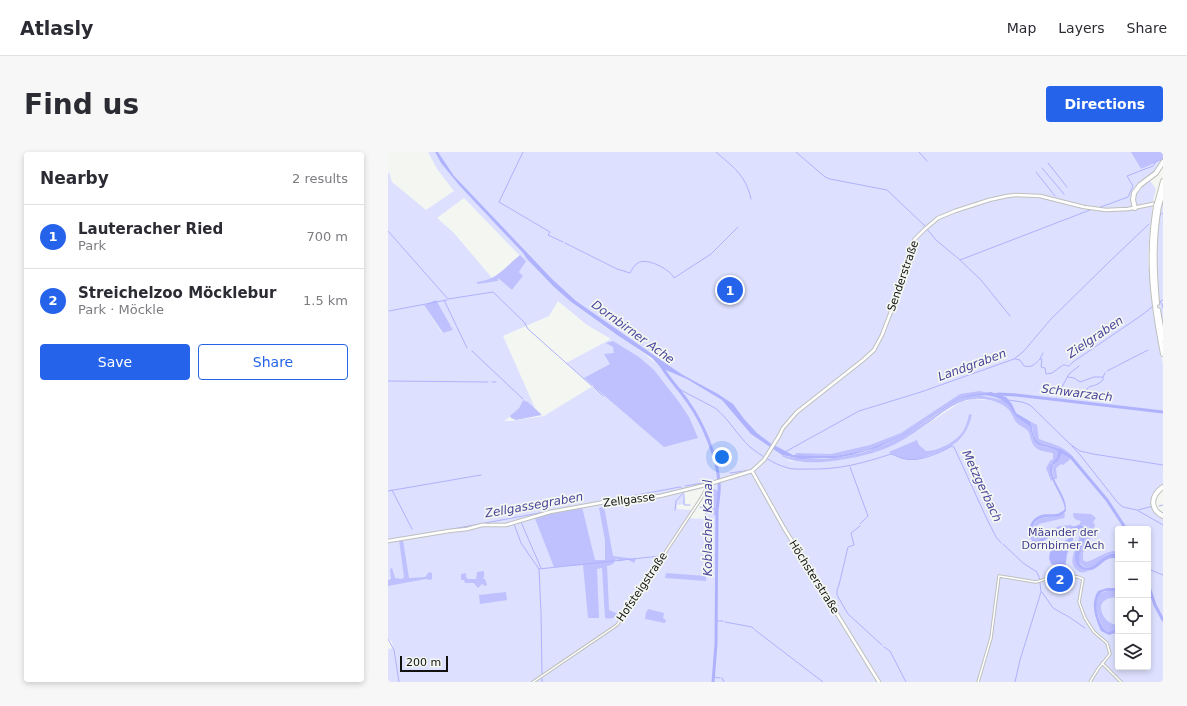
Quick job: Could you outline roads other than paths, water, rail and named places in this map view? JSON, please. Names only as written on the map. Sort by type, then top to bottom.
[{"type":"highway","points":[[1135,208],[1133,200],[1134,193],[1140,185],[1156,173],[1163,162]]},
{"type":"highway","points":[[1160,200],[1163,181]]},
{"type":"highway","points":[[1163,192],[1158,206],[1152,236],[1151,273],[1156,318],[1163,354]]},
{"type":"highway","points":[[1158,206],[1154,260],[1157,303],[1163,339]]},
{"type":"highway","points":[[1163,489],[1157,493],[1155,499],[1156,506],[1163,515]]},
{"type":"main road","name":"Senderstraße","points":[[752,471],[767,456],[783,428],[797,412],[874,350],[882,335],[912,257],[914,240],[938,218],[989,200],[1016,195],[1040,196],[1100,210],[1135,208],[1160,200]]},
{"type":"main road","name":"Zellgasse","points":[[388,542],[482,525],[506,525],[550,512],[605,502],[660,496],[713,483],[752,471]]},
{"type":"main road","name":"Höchsterstraße","points":[[752,471],[784,528],[879,682]]},
{"type":"street","name":"Hofsteigstraße","points":[[533,682],[617,625],[700,500],[709,484]]},
{"type":"street","points":[[978,682],[991,638],[999,576],[1036,582],[1056,574],[1083,578],[1084,581],[1079,602],[1087,621],[1094,632],[1106,641],[1109,649],[1109,654],[1090,682]]},
{"type":"street","points":[[1102,663],[1121,682]]},
{"type":"waterway","points":[[523,152],[499,202],[550,232],[548,235],[563,242]]},
{"type":"waterway","points":[[716,152],[738,172],[746,184],[751,199]]},
{"type":"waterway","points":[[796,152],[825,177],[887,190],[925,226]]},
{"type":"waterway","points":[[919,152],[927,161]]},
{"type":"waterway","points":[[1098,208],[1128,197],[1133,186],[1127,176],[1153,166],[1157,160]]},
{"type":"waterway","points":[[1048,163],[1067,187]]},
{"type":"waterway","points":[[1042,168],[1064,194]]},
{"type":"waterway","points":[[1036,172],[1055,196]]},
{"type":"waterway","points":[[927,229],[936,240],[960,260],[1090,210]]},
{"type":"waterway","name":"Landgraben","points":[[1159,216],[1163,213]]},
{"type":"waterway","name":"Landgraben","points":[[785,452],[859,411],[921,392],[1014,359],[1023,352],[1051,319],[1149,224]]},
{"type":"waterway","points":[[565,243],[617,269],[630,273],[634,266],[642,262],[646,262],[658,265],[668,271],[674,278],[711,254],[738,227]]},
{"type":"waterway","points":[[388,231],[448,299],[493,292],[524,322],[528,329],[592,386]]},
{"type":"waterway","points":[[960,260],[981,280],[1010,316]]},
{"type":"waterway","points":[[444,300],[467,348]]},
{"type":"waterway","points":[[389,311],[447,300]]},
{"type":"waterway","points":[[1159,302],[1163,300]]},
{"type":"waterway","points":[[1160,302],[1163,308]]},
{"type":"waterway","name":"Zielgraben","points":[[1015,359],[1020,360],[1024,366],[1033,365],[1042,359],[1041,367],[1045,368],[1046,374],[1052,373],[1063,365],[1069,366],[1152,307]]},
{"type":"waterway","points":[[1107,371],[1148,350]]},
{"type":"waterway","points":[[472,351],[523,399]]},
{"type":"waterway","name":"Zielgraben","points":[[1040,359],[1043,353]]},
{"type":"waterway","points":[[1057,396],[1069,374],[1079,366]]},
{"type":"waterway","name":"Koblacher Kanal","points":[[662,367],[694,410],[708,440],[718,472],[716,644],[713,682]]},
{"type":"waterway","points":[[1087,400],[1086,394],[1088,388],[1103,380],[1105,373]]},
{"type":"waterway","points":[[1068,377],[1074,378],[1080,382],[1094,377],[1103,377]]},
{"type":"waterway","points":[[388,381],[488,382]]},
{"type":"waterway","points":[[594,387],[603,396]]},
{"type":"waterway","name":"Metzgerbach","points":[[679,389],[715,408],[725,417],[745,442],[758,453],[776,464],[791,469],[841,467],[891,454],[900,458],[911,460],[936,454],[952,446],[954,447],[996,537],[1001,543]]},
{"type":"waterway","name":"Schwarzach","points":[[994,395],[1016,395],[1163,412]]},
{"type":"waterway","points":[[1008,400],[1030,405],[1070,444],[1080,451],[1163,465]]},
{"type":"waterway","points":[[1072,446],[1118,503],[1123,507],[1137,510],[1163,525]]},
{"type":"waterway","points":[[1059,450],[1071,457],[1107,500],[1124,526]]},
{"type":"waterway","points":[[850,467],[868,516],[860,524]]},
{"type":"waterway","points":[[730,473],[751,470]]},
{"type":"waterway","points":[[388,491],[481,475]]},
{"type":"waterway","points":[[685,486],[703,483]]},
{"type":"waterway","name":"Zellgassegraben","points":[[431,533],[680,487],[683,489]]},
{"type":"waterway","points":[[392,490],[412,529]]},
{"type":"waterway","points":[[675,510],[676,501],[684,492]]},
{"type":"waterway","name":"Landgraben","points":[[684,494],[684,505],[690,505]]},
{"type":"waterway","points":[[1159,506],[1163,505]]},
{"type":"waterway","points":[[664,555],[697,506]]},
{"type":"waterway","points":[[1138,510],[1153,506]]},
{"type":"waterway","name":"Landgraben","points":[[700,507],[706,510],[707,543]]},
{"type":"waterway","points":[[521,522],[541,568]]},
{"type":"waterway","points":[[514,524],[521,543],[539,569],[542,674]]},
{"type":"waterway","points":[[860,526],[851,533],[854,545],[848,547],[837,595],[848,614],[882,645]]},
{"type":"waterway","name":"Metzgerbach","points":[[1003,544],[1023,563],[1037,572],[1040,580]]},
{"type":"waterway","points":[[539,569],[660,556]]},
{"type":"waterway","points":[[582,650],[618,625],[663,558]]},
{"type":"waterway","points":[[1151,570],[1163,575]]},
{"type":"waterway","name":"Metzgerbach","points":[[1015,682],[1020,660],[1041,592],[1040,583]]},
{"type":"waterway","points":[[1042,592],[1053,608],[1085,628]]},
{"type":"waterway","points":[[1151,593],[1155,605],[1163,620]]},
{"type":"waterway","name":"Koblacher Kanal","points":[[717,621],[723,621]]},
{"type":"waterway","points":[[725,622],[752,627],[754,629]]},
{"type":"waterway","points":[[755,630],[823,682]]},
{"type":"waterway","points":[[388,639],[394,650],[399,682]]},
{"type":"waterway","points":[[884,647],[890,651],[906,682]]},
{"type":"waterway","name":"Koblacher Kanal","points":[[714,677],[720,678]]},
{"type":"waterway","points":[[722,678],[724,682]]},
{"type":"place","name":"Lauteracher Ried","points":[[730,290]]},
{"type":"place","name":"Streichelzoo Möcklebur","points":[[1060,579]]},
{"type":"water label","name":"Dornbirner Ache","points":[[633,332]]},
{"type":"park label","name":"Mäander der Dornbirner Ach","points":[[1063,538]]}]
